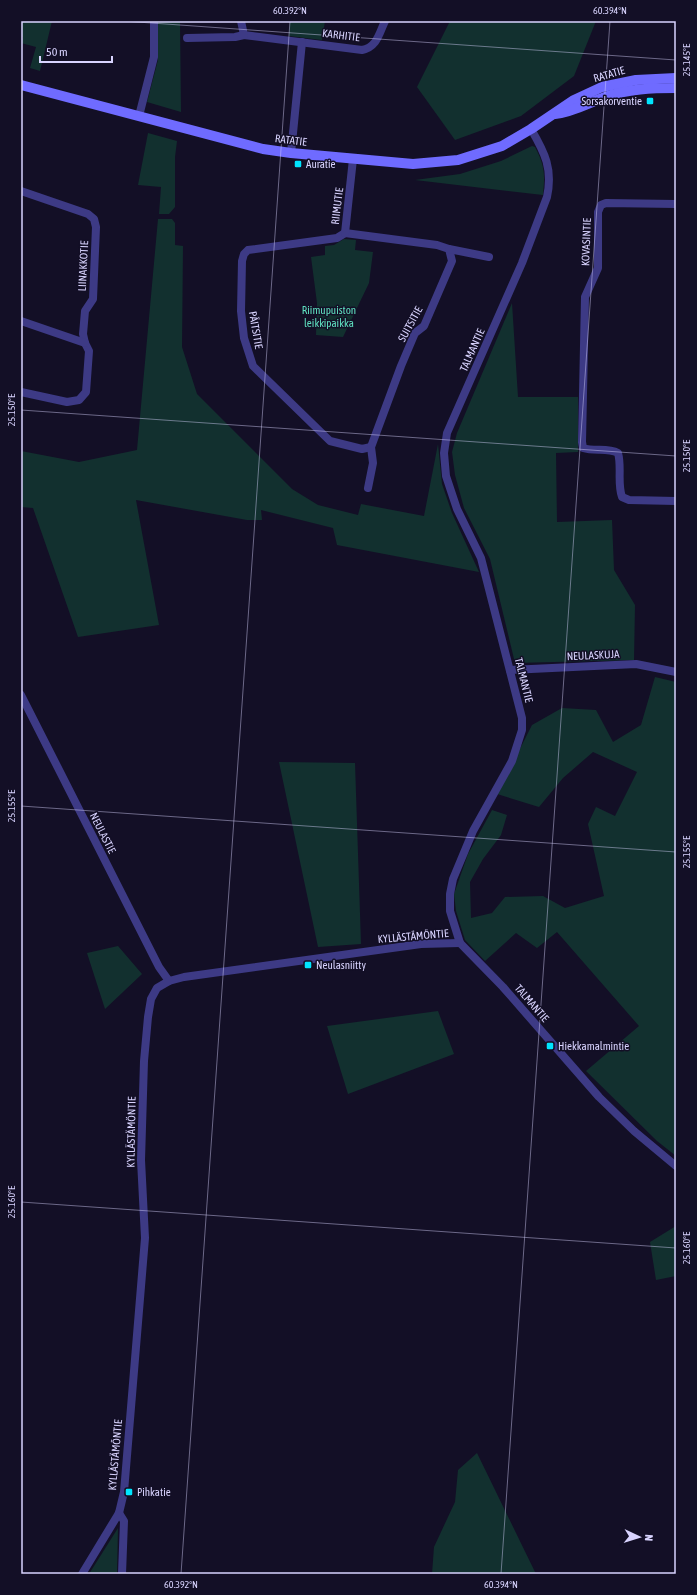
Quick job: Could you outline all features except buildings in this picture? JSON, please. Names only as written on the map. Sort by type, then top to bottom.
[{"type":"street","points":[[138,116],[154,57],[154,21]]},
{"type":"street","points":[[241,21],[244,35]]},
{"type":"street","name":"KARHITIE","points":[[302,42],[362,50],[370,48],[376,42],[385,21]]},
{"type":"street","points":[[187,38],[235,37],[244,35],[302,42],[291,153]]},
{"type":"street","name":"RATATIE","points":[[21,85],[263,149],[291,153],[414,164],[458,160],[502,146],[532,129],[574,100],[602,87],[636,80],[676,78]]},
{"type":"street","name":"RATATIE","points":[[555,114],[566,112],[606,96],[625,92],[676,88]]},
{"type":"street","name":"TALMANTIE","points":[[532,129],[549,167],[549,187],[547,197],[522,263],[447,433],[444,453],[446,476],[457,509],[481,558],[522,718],[522,730],[512,761],[473,830],[453,880],[450,894],[450,910],[460,943],[503,987],[599,1097],[634,1131],[676,1166]]},
{"type":"street","name":"RIIMUTIE","points":[[345,232],[353,159]]},
{"type":"street","name":"LIINAKKOTIE","points":[[21,191],[88,214],[94,219],[96,227],[93,299],[85,310],[83,334],[84,343],[89,350],[86,392],[79,400],[67,402],[21,392]]},
{"type":"street","name":"KOVASINTIE","points":[[676,204],[606,203],[601,205],[598,212],[598,268],[585,297],[583,403],[583,448],[589,450],[613,450],[618,453],[620,460],[620,491],[622,497],[629,500],[676,501]]},
{"type":"street","points":[[345,232],[437,245],[489,257]]},
{"type":"street","name":"PÄITSITIE","points":[[345,232],[337,238],[248,250],[244,254],[242,261],[241,311],[244,338],[253,366],[330,440],[362,449],[371,447]]},
{"type":"street","name":"SUITSITIE","points":[[368,488],[373,463],[371,447],[406,353],[415,333],[424,326],[452,261],[449,249]]},
{"type":"street","points":[[21,321],[84,343]]},
{"type":"street","name":"NEULASKUJA","points":[[510,670],[636,664],[676,672]]},
{"type":"street","name":"NEULASTIE","points":[[21,695],[159,967],[169,981]]},
{"type":"street","name":"KYLLÄSTÄMÖNTIE","points":[[82,1574],[119,1513],[124,1492],[145,1238],[141,1160],[144,1061],[151,999],[157,988],[169,981],[184,977],[421,944],[460,943]]},
{"type":"street","points":[[119,1513],[124,1521],[122,1574]]},
{"type":"green space","points":[[21,21],[52,21],[40,71],[30,68],[36,47],[21,43],[23,37],[21,37]]},
{"type":"green space","points":[[158,21],[180,21],[181,112],[147,102],[158,60]]},
{"type":"green space","points":[[290,21],[325,21],[322,40],[289,36]]},
{"type":"green space","points":[[450,21],[596,21],[574,76],[521,116],[455,140],[417,87]]},
{"type":"green space","points":[[148,133],[177,141],[175,157],[175,207],[169,214],[159,214],[161,187],[138,185]]},
{"type":"green space","points":[[532,146],[535,147],[541,160],[544,176],[543,195],[415,180],[460,174],[501,161]]},
{"type":"green space","points":[[158,219],[172,219],[175,223],[175,245],[183,246],[182,347],[197,394],[292,489],[318,505],[358,515],[361,504],[424,516],[438,444],[442,484],[452,513],[479,572],[337,545],[333,528],[261,510],[262,520],[247,520],[136,500],[159,625],[78,637],[33,508],[21,507],[21,451],[79,462],[137,450]]},
{"type":"green space","name":"Riimupuiston leikkipaikka","points":[[344,239],[356,240],[355,250],[373,252],[369,283],[343,337],[316,335],[317,303],[311,257],[325,255],[325,246],[334,245]]},
{"type":"green space","points":[[512,303],[518,397],[578,397],[578,452],[556,453],[557,522],[612,520],[614,570],[635,605],[634,660],[515,663],[490,559],[464,508],[455,475],[452,452],[457,433]]},
{"type":"green space","points":[[655,677],[676,682],[676,1156],[657,1141],[586,1071],[639,1026],[557,932],[537,948],[516,933],[485,961],[465,940],[456,911],[454,894],[468,854],[492,810],[507,815],[501,835],[483,859],[470,882],[471,918],[492,913],[505,897],[543,896],[565,908],[604,896],[588,824],[596,807],[615,816],[637,772],[593,752],[563,778],[539,807],[497,794],[532,725],[562,708],[596,710],[613,742],[641,725]]},
{"type":"green space","points":[[279,762],[355,763],[361,944],[318,947]]},
{"type":"green space","points":[[118,946],[142,974],[105,1009],[87,953]]},
{"type":"green space","points":[[438,1011],[454,1054],[348,1094],[327,1026]]},
{"type":"green space","points":[[676,1226],[676,1276],[656,1280],[650,1242]]},
{"type":"green space","points":[[477,1453],[536,1574],[432,1574],[434,1547],[455,1502],[458,1470]]},
{"type":"green space","points":[[118,1528],[117,1574],[89,1574]]},
{"type":"place","name":"Sorsakorventie","points":[[650,101]]},
{"type":"place","name":"Auratie","points":[[298,164]]},
{"type":"place","name":"Neulasniitty","points":[[308,965]]},
{"type":"place","name":"Hiekkamalmintie","points":[[550,1046]]},
{"type":"place","name":"Pihkatie","points":[[129,1492]]}]
